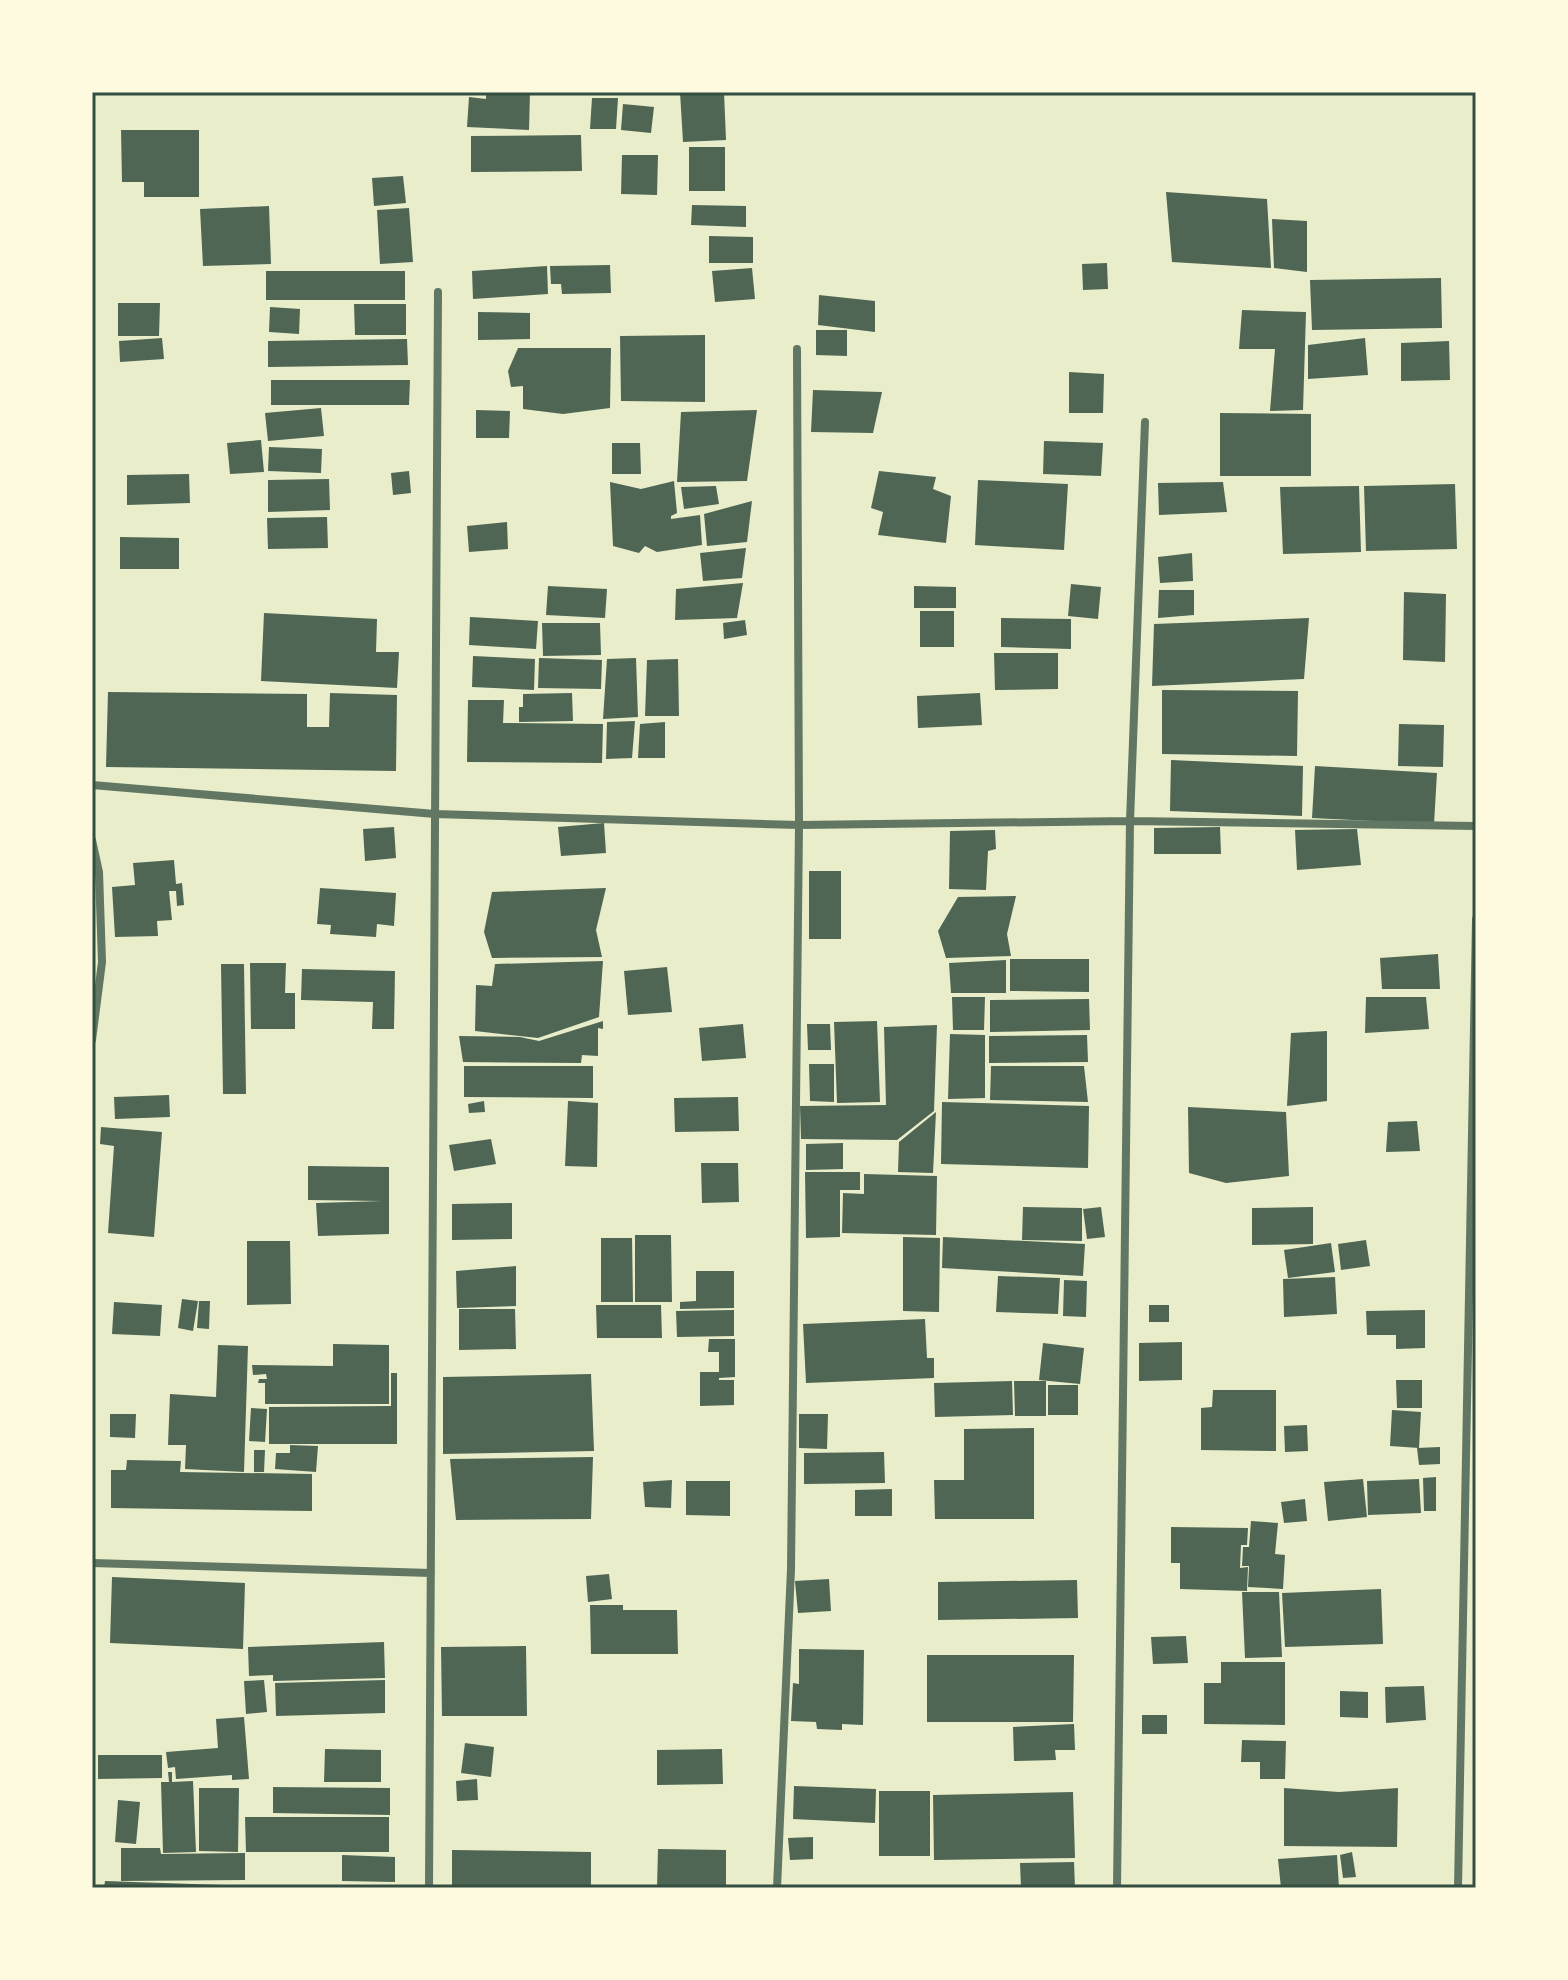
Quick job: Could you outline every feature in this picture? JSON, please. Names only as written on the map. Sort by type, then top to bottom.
[{"type":"street","points":[[429,1888],[438,292]]},
{"type":"street","points":[[777,1888],[791,1569],[799,825],[797,349]]},
{"type":"street","points":[[1117,1888],[1130,821],[1145,422]]},
{"type":"street","points":[[92,785],[435,814],[799,825],[1130,821],[1476,826]]},
{"type":"street","points":[[92,840],[99,872],[102,962],[92,1040]]},
{"type":"street","points":[[1458,1888],[1476,919]]},
{"type":"street","points":[[92,1563],[431,1573]]},
{"type":"building","points":[[486,92],[530,92],[529,130],[467,127],[469,97],[486,99]]},
{"type":"building","points":[[680,92],[724,92],[726,140],[683,142]]},
{"type":"building","points":[[592,98],[618,98],[616,129],[590,129]]},
{"type":"building","points":[[623,104],[654,107],[651,133],[621,130]]},
{"type":"building","points":[[121,130],[199,130],[199,197],[144,197],[144,182],[122,182]]},
{"type":"building","points":[[581,135],[582,171],[471,172],[471,136]]},
{"type":"building","points":[[689,147],[725,147],[725,191],[689,191]]},
{"type":"building","points":[[622,155],[658,155],[657,195],[621,194]]},
{"type":"building","points":[[403,176],[406,203],[374,206],[372,178]]},
{"type":"building","points":[[1166,192],[1267,199],[1271,268],[1172,262]]},
{"type":"building","points":[[692,205],[746,206],[746,227],[691,225]]},
{"type":"building","points":[[269,206],[271,264],[203,266],[200,209]]},
{"type":"building","points":[[409,208],[413,262],[380,264],[377,210]]},
{"type":"building","points":[[1272,219],[1307,221],[1307,272],[1274,268]]},
{"type":"building","points":[[709,236],[753,237],[753,263],[709,263]]},
{"type":"building","points":[[1107,263],[1108,289],[1083,290],[1082,264]]},
{"type":"building","points":[[610,265],[611,293],[562,294],[561,284],[551,284],[550,266]]},
{"type":"building","points":[[547,266],[548,294],[473,299],[472,271]]},
{"type":"building","points":[[752,268],[755,299],[715,302],[712,271]]},
{"type":"building","points":[[266,271],[405,271],[405,300],[266,300]]},
{"type":"building","points":[[1441,278],[1442,328],[1312,330],[1310,280]]},
{"type":"building","points":[[819,295],[875,301],[875,332],[818,325]]},
{"type":"building","points":[[118,303],[160,303],[159,336],[118,336]]},
{"type":"building","points":[[354,304],[406,304],[406,335],[355,335]]},
{"type":"building","points":[[270,307],[300,309],[299,334],[269,332]]},
{"type":"building","points":[[1242,310],[1306,312],[1303,410],[1270,411],[1275,349],[1239,349]]},
{"type":"building","points":[[478,312],[530,313],[530,339],[478,340]]},
{"type":"building","points":[[816,330],[847,330],[847,356],[816,355]]},
{"type":"building","points":[[705,335],[705,402],[621,401],[620,336]]},
{"type":"building","points":[[162,338],[164,359],[120,362],[119,341]]},
{"type":"building","points":[[1365,338],[1368,375],[1308,379],[1308,345]]},
{"type":"building","points":[[407,339],[408,365],[268,367],[268,341]]},
{"type":"building","points":[[1449,341],[1450,380],[1401,381],[1401,343]]},
{"type":"building","points":[[518,348],[611,348],[610,408],[563,414],[523,409],[523,386],[511,387],[508,371]]},
{"type":"building","points":[[1069,372],[1104,374],[1103,413],[1069,413]]},
{"type":"building","points":[[271,380],[410,380],[409,405],[271,405]]},
{"type":"building","points":[[813,390],[882,392],[873,433],[811,432]]},
{"type":"building","points":[[321,408],[324,436],[268,441],[265,413]]},
{"type":"building","points":[[476,410],[510,411],[509,438],[476,438]]},
{"type":"building","points":[[757,410],[747,481],[677,482],[681,412]]},
{"type":"building","points":[[1220,413],[1311,414],[1311,476],[1220,476]]},
{"type":"building","points":[[261,440],[264,472],[230,474],[227,443]]},
{"type":"building","points":[[1044,441],[1103,443],[1101,476],[1043,474]]},
{"type":"building","points":[[612,443],[640,443],[641,474],[612,474]]},
{"type":"building","points":[[269,447],[322,449],[321,473],[268,471]]},
{"type":"building","points":[[409,471],[411,493],[393,495],[391,473]]},
{"type":"building","points":[[879,471],[936,477],[933,489],[951,496],[946,543],[878,535],[883,512],[871,508]]},
{"type":"building","points":[[189,474],[190,503],[127,505],[127,475]]},
{"type":"building","points":[[329,479],[330,510],[268,512],[268,480]]},
{"type":"building","points":[[978,480],[1068,484],[1064,550],[975,545]]},
{"type":"building","points":[[674,481],[677,513],[671,519],[700,515],[702,545],[657,552],[645,546],[639,553],[613,546],[610,482],[641,489]]},
{"type":"building","points":[[1223,482],[1227,512],[1159,515],[1158,483]]},
{"type":"building","points":[[1455,484],[1457,549],[1366,551],[1364,486]]},
{"type":"building","points":[[716,486],[719,504],[684,509],[681,487]]},
{"type":"building","points":[[1359,486],[1361,552],[1283,554],[1280,487]]},
{"type":"building","points":[[752,501],[747,542],[707,546],[704,514]]},
{"type":"building","points":[[327,517],[328,548],[268,549],[267,518]]},
{"type":"building","points":[[507,522],[508,549],[469,552],[467,526]]},
{"type":"building","points":[[120,537],[179,538],[179,569],[120,569]]},
{"type":"building","points":[[746,548],[742,578],[703,581],[700,553]]},
{"type":"building","points":[[1192,553],[1193,581],[1160,583],[1158,557]]},
{"type":"building","points":[[743,583],[737,618],[675,620],[676,589]]},
{"type":"building","points":[[1071,584],[1101,587],[1098,619],[1068,616]]},
{"type":"building","points":[[548,586],[607,589],[605,618],[546,615]]},
{"type":"building","points":[[914,586],[956,587],[956,608],[914,608]]},
{"type":"building","points":[[1159,590],[1194,590],[1194,615],[1158,618]]},
{"type":"building","points":[[1404,592],[1446,594],[1445,662],[1403,660]]},
{"type":"building","points":[[920,611],[954,611],[954,647],[920,647]]},
{"type":"building","points":[[264,613],[377,619],[376,652],[399,652],[397,688],[261,681]]},
{"type":"building","points":[[470,617],[538,621],[536,649],[469,645]]},
{"type":"building","points":[[1001,618],[1071,619],[1071,649],[1001,647]]},
{"type":"building","points":[[1309,618],[1304,679],[1152,686],[1154,624]]},
{"type":"building","points":[[745,620],[747,635],[724,639],[723,623]]},
{"type":"building","points":[[542,623],[600,623],[601,655],[543,656]]},
{"type":"building","points":[[994,653],[1058,653],[1058,689],[995,690]]},
{"type":"building","points":[[473,656],[535,659],[534,690],[472,687]]},
{"type":"building","points":[[539,658],[602,660],[601,689],[538,688]]},
{"type":"building","points":[[636,658],[638,717],[603,719],[607,659]]},
{"type":"building","points":[[678,659],[679,716],[645,716],[647,660]]},
{"type":"building","points":[[1162,690],[1298,691],[1297,756],[1162,754]]},
{"type":"building","points":[[108,692],[307,694],[307,727],[329,727],[330,693],[397,695],[396,771],[106,767]]},
{"type":"building","points":[[572,693],[573,721],[519,722],[523,694]]},
{"type":"building","points":[[980,693],[982,725],[918,728],[917,696]]},
{"type":"building","points":[[468,700],[504,700],[503,723],[603,724],[602,763],[467,762]]},
{"type":"building","points":[[635,721],[632,758],[606,759],[607,722]]},
{"type":"building","points":[[665,722],[665,758],[638,758],[640,724]]},
{"type":"building","points":[[1399,724],[1444,725],[1443,767],[1398,766]]},
{"type":"building","points":[[1171,760],[1303,766],[1302,816],[1170,811]]},
{"type":"building","points":[[1315,766],[1437,773],[1434,824],[1312,818]]},
{"type":"building","points":[[604,823],[606,853],[561,856],[558,827]]},
{"type":"building","points":[[394,827],[396,858],[365,861],[363,829]]},
{"type":"building","points":[[1220,827],[1221,854],[1154,854],[1154,828]]},
{"type":"building","points":[[1357,829],[1361,865],[1297,870],[1295,830]]},
{"type":"building","points":[[995,830],[996,849],[988,851],[986,890],[949,889],[950,831]]},
{"type":"building","points":[[174,860],[176,884],[182,883],[184,905],[177,906],[176,891],[169,891],[172,920],[157,921],[158,936],[115,937],[112,887],[135,885],[133,863]]},
{"type":"building","points":[[809,871],[841,871],[841,939],[809,939]]},
{"type":"building","points":[[320,888],[396,893],[394,926],[377,924],[376,937],[330,934],[331,925],[317,924]]},
{"type":"building","points":[[606,888],[596,930],[602,957],[492,958],[484,932],[492,892]]},
{"type":"building","points":[[1016,896],[1007,934],[1011,956],[946,958],[938,931],[958,897]]},
{"type":"building","points":[[1438,954],[1440,989],[1382,989],[1380,958]]},
{"type":"building","points":[[1010,959],[1089,959],[1089,992],[1010,991]]},
{"type":"building","points":[[1006,960],[1006,993],[951,993],[949,963]]},
{"type":"building","points":[[603,961],[599,1017],[538,1038],[475,1031],[476,985],[492,986],[495,964]]},
{"type":"building","points":[[250,963],[286,963],[285,993],[295,993],[295,1029],[251,1029]]},
{"type":"building","points":[[221,964],[244,964],[246,1094],[223,1094]]},
{"type":"building","points":[[667,967],[672,1012],[628,1015],[624,971]]},
{"type":"building","points":[[302,969],[395,971],[394,1029],[372,1029],[373,1002],[301,1000]]},
{"type":"building","points":[[952,997],[985,997],[984,1030],[953,1030]]},
{"type":"building","points":[[1366,997],[1426,997],[1429,1029],[1365,1033]]},
{"type":"building","points":[[1089,999],[1090,1030],[990,1032],[990,1000]]},
{"type":"building","points":[[603,1021],[603,1029],[598,1028],[598,1056],[582,1055],[581,1063],[463,1062],[459,1036],[520,1037],[539,1041]]},
{"type":"building","points":[[877,1021],[880,1102],[837,1103],[834,1022]]},
{"type":"building","points":[[743,1024],[746,1058],[702,1061],[699,1028]]},
{"type":"building","points":[[807,1024],[830,1024],[831,1050],[808,1050]]},
{"type":"building","points":[[937,1025],[934,1111],[897,1140],[801,1139],[800,1106],[886,1105],[884,1027]]},
{"type":"building","points":[[1327,1031],[1327,1101],[1287,1106],[1291,1033]]},
{"type":"building","points":[[950,1034],[985,1035],[985,1098],[948,1099]]},
{"type":"building","points":[[1087,1035],[1088,1062],[989,1063],[989,1036]]},
{"type":"building","points":[[809,1064],[834,1064],[834,1102],[810,1101]]},
{"type":"building","points":[[464,1066],[593,1066],[593,1098],[464,1097]]},
{"type":"building","points":[[991,1066],[1084,1066],[1088,1102],[990,1100]]},
{"type":"building","points":[[169,1095],[170,1117],[115,1119],[114,1097]]},
{"type":"building","points":[[738,1097],[739,1131],[675,1132],[674,1098]]},
{"type":"building","points":[[484,1101],[485,1112],[469,1113],[468,1104]]},
{"type":"building","points":[[568,1101],[598,1103],[597,1167],[565,1166]]},
{"type":"building","points":[[942,1102],[1089,1106],[1088,1168],[941,1164]]},
{"type":"building","points":[[1188,1107],[1286,1112],[1289,1176],[1226,1183],[1189,1173]]},
{"type":"building","points":[[936,1112],[933,1173],[898,1172],[899,1142]]},
{"type":"building","points":[[1417,1121],[1420,1151],[1386,1152],[1388,1122]]},
{"type":"building","points":[[101,1127],[162,1132],[154,1237],[108,1233],[114,1146],[100,1144]]},
{"type":"building","points":[[491,1139],[496,1164],[454,1171],[449,1145]]},
{"type":"building","points":[[843,1143],[843,1169],[806,1170],[806,1144]]},
{"type":"building","points":[[701,1163],[738,1163],[739,1202],[702,1203]]},
{"type":"building","points":[[308,1166],[389,1167],[389,1234],[318,1236],[316,1203],[382,1201],[308,1200]]},
{"type":"building","points":[[805,1172],[860,1172],[860,1190],[840,1190],[840,1237],[806,1238]]},
{"type":"building","points":[[864,1174],[937,1176],[936,1235],[842,1233],[843,1193],[864,1194]]},
{"type":"building","points":[[512,1203],[512,1239],[452,1240],[452,1204]]},
{"type":"building","points":[[1023,1207],[1082,1208],[1082,1241],[1022,1240]]},
{"type":"building","points":[[1101,1207],[1105,1237],[1087,1239],[1083,1209]]},
{"type":"building","points":[[1313,1207],[1313,1244],[1252,1245],[1252,1208]]},
{"type":"building","points":[[635,1235],[671,1235],[672,1302],[635,1302]]},
{"type":"building","points":[[903,1237],[940,1238],[939,1312],[903,1311]]},
{"type":"building","points":[[943,1237],[1085,1244],[1083,1276],[942,1268]]},
{"type":"building","points":[[601,1238],[632,1238],[633,1302],[601,1302]]},
{"type":"building","points":[[1366,1240],[1370,1266],[1341,1270],[1338,1244]]},
{"type":"building","points":[[247,1241],[290,1241],[291,1304],[247,1305]]},
{"type":"building","points":[[1331,1243],[1335,1272],[1288,1278],[1284,1250]]},
{"type":"building","points":[[516,1266],[516,1306],[457,1308],[456,1271]]},
{"type":"building","points":[[696,1271],[734,1271],[734,1308],[680,1309],[680,1302],[696,1301]]},
{"type":"building","points":[[998,1276],[1060,1278],[1058,1314],[996,1312]]},
{"type":"building","points":[[1335,1277],[1337,1314],[1284,1317],[1283,1279]]},
{"type":"building","points":[[1064,1280],[1087,1281],[1086,1317],[1063,1316]]},
{"type":"building","points":[[182,1299],[198,1301],[193,1331],[178,1328]]},
{"type":"building","points":[[199,1301],[210,1301],[209,1329],[197,1328]]},
{"type":"building","points":[[114,1302],[162,1305],[160,1336],[112,1334]]},
{"type":"building","points":[[596,1305],[661,1305],[662,1338],[597,1338]]},
{"type":"building","points":[[1149,1305],[1169,1305],[1169,1322],[1149,1322]]},
{"type":"building","points":[[459,1309],[515,1309],[516,1349],[459,1350]]},
{"type":"building","points":[[734,1310],[734,1336],[677,1337],[676,1311]]},
{"type":"building","points":[[1425,1310],[1425,1348],[1396,1349],[1396,1335],[1367,1335],[1366,1311]]},
{"type":"building","points":[[925,1319],[927,1358],[934,1358],[934,1378],[806,1383],[803,1324]]},
{"type":"building","points":[[709,1339],[735,1339],[735,1377],[719,1378],[734,1380],[734,1405],[700,1406],[700,1372],[719,1372],[719,1352],[708,1352]]},
{"type":"building","points":[[1182,1342],[1182,1380],[1139,1381],[1139,1343]]},
{"type":"building","points":[[1043,1343],[1084,1348],[1080,1384],[1039,1380]]},
{"type":"building","points":[[333,1344],[389,1345],[389,1404],[265,1404],[265,1383],[258,1383],[259,1379],[267,1379],[266,1374],[253,1375],[252,1365],[333,1366]]},
{"type":"building","points":[[218,1345],[248,1346],[244,1472],[185,1469],[186,1445],[168,1445],[170,1394],[216,1397]]},
{"type":"building","points":[[391,1373],[397,1373],[397,1444],[269,1444],[269,1407],[391,1406]]},
{"type":"building","points":[[591,1374],[594,1451],[443,1454],[443,1377]]},
{"type":"building","points":[[1396,1380],[1422,1380],[1422,1408],[1397,1408]]},
{"type":"building","points":[[1012,1381],[1013,1415],[935,1417],[934,1383]]},
{"type":"building","points":[[1014,1381],[1046,1381],[1046,1416],[1015,1416]]},
{"type":"building","points":[[1048,1385],[1078,1385],[1078,1415],[1048,1415]]},
{"type":"building","points":[[1213,1390],[1276,1390],[1276,1451],[1201,1450],[1201,1408],[1212,1407]]},
{"type":"building","points":[[251,1408],[267,1409],[265,1442],[249,1441]]},
{"type":"building","points":[[1392,1410],[1421,1412],[1419,1448],[1390,1446]]},
{"type":"building","points":[[110,1414],[136,1414],[135,1438],[110,1437]]},
{"type":"building","points":[[799,1414],[828,1414],[827,1449],[799,1448]]},
{"type":"building","points":[[1307,1425],[1308,1451],[1285,1452],[1284,1426]]},
{"type":"building","points":[[1034,1428],[1034,1519],[935,1519],[934,1480],[964,1480],[964,1429]]},
{"type":"building","points":[[290,1445],[318,1446],[316,1472],[275,1469],[276,1453],[290,1453]]},
{"type":"building","points":[[1440,1447],[1440,1464],[1419,1465],[1417,1448]]},
{"type":"building","points":[[254,1450],[265,1450],[264,1472],[254,1472]]},
{"type":"building","points":[[884,1452],[885,1483],[804,1484],[804,1453]]},
{"type":"building","points":[[593,1457],[591,1519],[456,1520],[450,1459]]},
{"type":"building","points":[[127,1460],[181,1461],[180,1472],[312,1474],[312,1511],[111,1508],[111,1470],[126,1470]]},
{"type":"building","points":[[1436,1477],[1436,1511],[1424,1511],[1423,1478]]},
{"type":"building","points":[[1363,1479],[1367,1517],[1328,1521],[1324,1482]]},
{"type":"building","points":[[1419,1479],[1421,1513],[1368,1515],[1367,1481]]},
{"type":"building","points":[[672,1480],[671,1508],[645,1507],[643,1482]]},
{"type":"building","points":[[686,1481],[730,1481],[730,1516],[686,1515]]},
{"type":"building","points":[[892,1489],[892,1516],[855,1516],[855,1490]]},
{"type":"building","points":[[1305,1499],[1307,1521],[1284,1523],[1281,1502]]},
{"type":"building","points":[[1251,1521],[1278,1523],[1275,1554],[1285,1555],[1283,1589],[1248,1587],[1249,1566],[1242,1566],[1243,1547],[1249,1547]]},
{"type":"building","points":[[1171,1527],[1248,1528],[1247,1545],[1241,1545],[1240,1568],[1248,1567],[1247,1591],[1180,1589],[1180,1563],[1171,1563]]},
{"type":"building","points":[[609,1574],[612,1599],[588,1602],[586,1576]]},
{"type":"building","points":[[112,1577],[245,1583],[243,1649],[110,1643]]},
{"type":"building","points":[[829,1579],[831,1611],[798,1613],[795,1581]]},
{"type":"building","points":[[1077,1580],[1078,1618],[938,1620],[938,1582]]},
{"type":"building","points":[[1381,1589],[1383,1644],[1285,1647],[1282,1593]]},
{"type":"building","points":[[1242,1592],[1279,1592],[1282,1657],[1245,1658]]},
{"type":"building","points":[[590,1605],[623,1605],[623,1610],[677,1610],[678,1654],[591,1654]]},
{"type":"building","points":[[1186,1636],[1188,1663],[1153,1664],[1151,1637]]},
{"type":"building","points":[[384,1642],[385,1678],[273,1681],[273,1675],[249,1676],[248,1647]]},
{"type":"building","points":[[526,1646],[527,1716],[442,1716],[441,1647]]},
{"type":"building","points":[[799,1649],[864,1650],[863,1725],[842,1724],[842,1730],[817,1729],[816,1722],[791,1721],[793,1683],[799,1684]]},
{"type":"building","points":[[927,1655],[1074,1655],[1073,1722],[927,1722]]},
{"type":"building","points":[[1221,1662],[1285,1662],[1285,1725],[1204,1724],[1204,1683],[1221,1683]]},
{"type":"building","points":[[264,1680],[267,1712],[246,1714],[244,1681]]},
{"type":"building","points":[[385,1680],[385,1713],[276,1716],[275,1683]]},
{"type":"building","points":[[1424,1686],[1426,1720],[1386,1723],[1385,1687]]},
{"type":"building","points":[[1340,1691],[1368,1692],[1368,1718],[1340,1717]]},
{"type":"building","points":[[1142,1715],[1167,1715],[1167,1734],[1142,1734]]},
{"type":"building","points":[[244,1717],[249,1779],[232,1780],[232,1775],[176,1779],[175,1767],[168,1768],[166,1752],[218,1748],[216,1719]]},
{"type":"building","points":[[1074,1724],[1075,1750],[1055,1750],[1056,1760],[1014,1761],[1013,1727]]},
{"type":"building","points":[[1242,1740],[1286,1741],[1285,1779],[1260,1779],[1260,1762],[1241,1762]]},
{"type":"building","points":[[465,1743],[494,1747],[491,1777],[461,1773]]},
{"type":"building","points":[[325,1749],[381,1750],[381,1782],[324,1782]]},
{"type":"building","points":[[722,1749],[723,1784],[657,1785],[657,1750]]},
{"type":"building","points":[[98,1755],[162,1755],[162,1778],[98,1779]]},
{"type":"building","points":[[168,1772],[172,1772],[172,1782],[193,1781],[196,1852],[163,1853],[161,1782],[169,1782]]},
{"type":"building","points":[[477,1779],[478,1800],[457,1801],[456,1781]]},
{"type":"building","points":[[794,1786],[876,1789],[875,1823],[793,1819]]},
{"type":"building","points":[[273,1787],[390,1788],[390,1815],[273,1813]]},
{"type":"building","points":[[199,1788],[239,1788],[238,1852],[199,1851]]},
{"type":"building","points":[[1284,1788],[1339,1792],[1398,1788],[1397,1847],[1284,1846]]},
{"type":"building","points":[[879,1791],[930,1791],[930,1856],[879,1856]]},
{"type":"building","points":[[1073,1792],[1075,1858],[934,1860],[933,1795]]},
{"type":"building","points":[[118,1800],[140,1802],[136,1844],[115,1842]]},
{"type":"building","points":[[245,1817],[389,1817],[389,1852],[246,1852]]},
{"type":"building","points":[[813,1837],[813,1859],[790,1860],[788,1838]]},
{"type":"building","points":[[121,1848],[160,1848],[161,1854],[245,1853],[245,1880],[121,1881]]},
{"type":"building","points":[[658,1849],[726,1850],[726,1888],[657,1888]]},
{"type":"building","points":[[452,1850],[591,1852],[591,1886],[452,1888]]},
{"type":"building","points":[[1352,1852],[1356,1877],[1343,1878],[1340,1855]]},
{"type":"building","points":[[342,1855],[395,1857],[395,1882],[342,1881]]},
{"type":"building","points":[[1337,1855],[1339,1888],[1281,1888],[1278,1859]]},
{"type":"building","points":[[1074,1862],[1075,1888],[1021,1888],[1020,1863]]},
{"type":"building","points":[[105,1881],[222,1885],[222,1888],[104,1888]]}]
